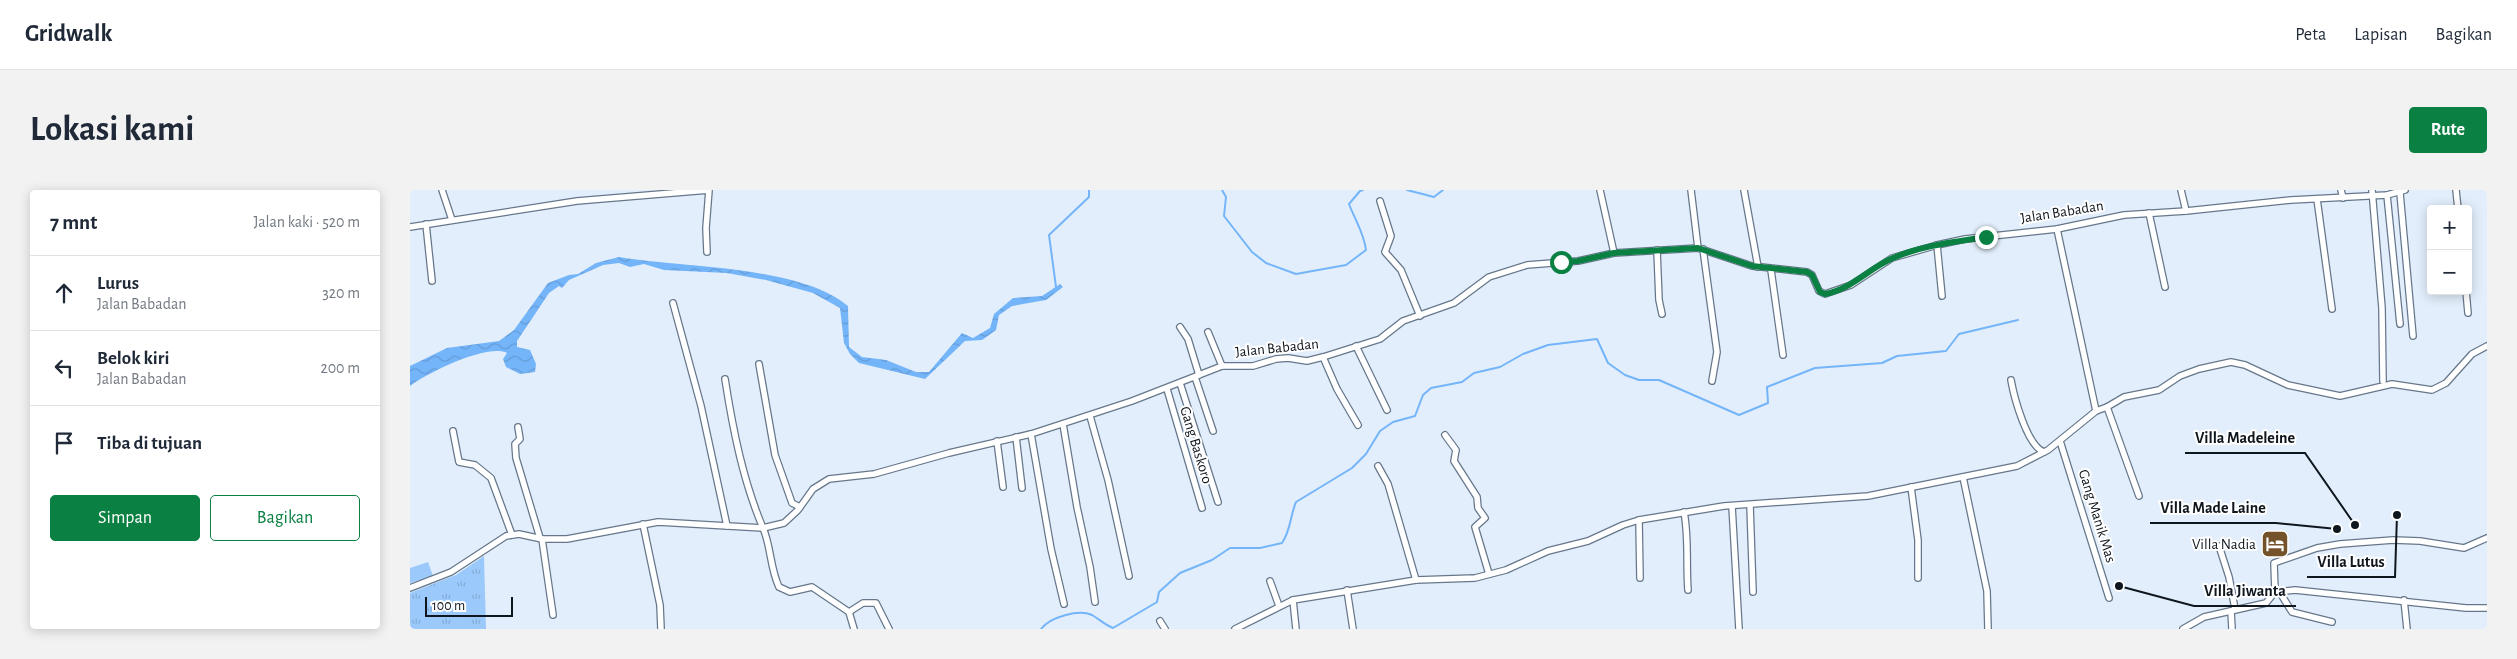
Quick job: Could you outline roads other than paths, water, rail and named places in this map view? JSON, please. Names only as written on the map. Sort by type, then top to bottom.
[{"type":"street","points":[[442,190],[452,220]]},
{"type":"street","points":[[410,227],[577,201],[709,190],[706,228],[708,252]]},
{"type":"street","points":[[1600,190],[1614,253]]},
{"type":"street","points":[[1690,190],[1717,352],[1712,381]]},
{"type":"street","points":[[1744,190],[1758,267]]},
{"type":"street","points":[[2181,190],[2186,211]]},
{"type":"street","points":[[2341,190],[2343,198]]},
{"type":"street","points":[[2456,190],[2458,205]]},
{"type":"street","points":[[2403,191],[2413,336]]},
{"type":"street","name":"Jalan Babadan","points":[[763,528],[784,523],[800,507],[813,489],[829,479],[874,474],[997,441],[1031,434],[1167,389],[1222,366],[1253,366],[1276,359],[1288,358],[1307,361],[1323,357],[1380,339],[1403,321],[1454,303],[1489,277],[1527,265],[1578,261],[1614,253],[1700,248],[1735,262],[1771,270],[1807,272],[1812,275],[1820,292],[1825,294],[1851,285],[1892,258],[1937,244],[2023,231],[2057,228],[2100,219],[2149,213],[2343,198],[2373,193],[2387,195],[2403,191]]},
{"type":"street","points":[[2373,193],[2382,308],[2383,381]]},
{"type":"street","points":[[2387,195],[2400,324]]},
{"type":"street","points":[[2317,199],[2332,309]]},
{"type":"street","points":[[1380,201],[1390,236],[1385,252],[1401,270],[1420,316]]},
{"type":"street","points":[[2149,213],[2165,287]]},
{"type":"street","points":[[426,224],[432,281]]},
{"type":"street","points":[[2057,228],[2096,411]]},
{"type":"street","points":[[1937,244],[1942,296]]},
{"type":"street","points":[[1657,250],[1659,300],[1662,314]]},
{"type":"street","points":[[1771,270],[1783,355]]},
{"type":"street","points":[[2466,295],[2468,313]]},
{"type":"street","points":[[672,303],[701,406],[727,526]]},
{"type":"street","points":[[1180,327],[1188,339],[1213,431]]},
{"type":"street","points":[[1208,332],[1222,366]]},
{"type":"street","points":[[1356,346],[1387,410]]},
{"type":"street","points":[[1235,629],[1293,600],[1416,580],[1475,578],[1506,570],[1548,551],[1588,540],[1639,520],[1732,506],[1868,496],[2017,466],[2044,452],[2096,411],[2108,408],[2124,396],[2158,390],[2180,376],[2199,369],[2231,362],[2245,365],[2288,385],[2340,396],[2392,384],[2432,390],[2446,383],[2472,354],[2487,346]]},
{"type":"street","points":[[1323,357],[1337,389],[1358,426]]},
{"type":"street","points":[[759,364],[775,454],[792,503],[800,507]]},
{"type":"street","points":[[725,379],[742,462],[779,587],[790,592],[812,587],[849,612],[854,629]]},
{"type":"street","points":[[2011,380],[2018,413],[2036,447],[2044,452]]},
{"type":"street","points":[[1180,383],[1218,502]]},
{"type":"street","name":"Gang Baskoro","points":[[1167,389],[1202,508]]},
{"type":"street","points":[[2108,408],[2139,496]]},
{"type":"street","points":[[1090,416],[1108,480],[1130,576]]},
{"type":"street","points":[[1064,424],[1077,507],[1090,568],[1094,602]]},
{"type":"street","points":[[518,427],[520,439],[515,444],[516,458],[541,539],[553,615]]},
{"type":"street","points":[[453,431],[459,462],[475,466],[492,478],[512,534]]},
{"type":"street","points":[[1031,434],[1051,549],[1064,604]]},
{"type":"street","points":[[1445,435],[1456,450],[1454,461],[1477,497],[1478,508],[1484,518],[1475,527],[1489,574]]},
{"type":"street","points":[[1016,437],[1022,488]]},
{"type":"street","points":[[997,441],[1003,487]]},
{"type":"street","name":"Gang Manik Mas","points":[[2060,441],[2109,598]]},
{"type":"street","points":[[1378,466],[1388,484],[1416,580]]},
{"type":"street","points":[[1963,477],[1983,571],[1988,629]]},
{"type":"street","points":[[1911,487],[1918,540],[1918,578]]},
{"type":"street","points":[[1750,505],[1753,592]]},
{"type":"street","points":[[1732,506],[1739,629]]},
{"type":"street","points":[[1684,512],[1688,532],[1686,556],[1688,590]]},
{"type":"street","points":[[1639,520],[1640,578]]},
{"type":"street","points":[[410,588],[442,577],[512,534],[541,539],[567,539],[643,524],[673,522],[763,528]]},
{"type":"street","points":[[643,524],[660,605],[661,629]]},
{"type":"street","points":[[2332,622],[2292,612],[2277,591],[2274,563],[2317,548],[2392,540],[2420,541],[2464,548],[2487,538]]},
{"type":"street","points":[[2219,546],[2229,577],[2233,610],[2232,629]]},
{"type":"street","points":[[1270,581],[1279,606]]},
{"type":"street","points":[[1347,590],[1353,629]]},
{"type":"street","points":[[2183,629],[2198,619],[2266,603],[2277,591],[2319,590],[2466,608],[2487,608]]},
{"type":"street","points":[[1293,600],[1296,629]]},
{"type":"street","points":[[2404,600],[2407,629]]},
{"type":"street","points":[[849,612],[863,603],[876,603],[889,629]]},
{"type":"street","points":[[1160,621],[1165,629]]},
{"type":"water","points":[[619,257],[771,275],[827,293],[848,306],[849,347],[862,357],[886,360],[916,372],[929,372],[962,333],[973,338],[990,328],[994,314],[1013,298],[1042,296],[1060,284],[1063,287],[1046,300],[1012,306],[999,315],[996,330],[982,340],[965,341],[925,379],[859,363],[850,354],[844,343],[840,308],[813,293],[766,280],[727,273],[664,270],[644,264],[630,267],[619,263],[603,265],[569,280],[562,288],[559,286],[549,293],[517,341],[517,347],[530,350],[536,364],[535,372],[520,374],[506,367],[503,359],[507,353],[498,351],[486,352],[443,367],[410,386],[410,366],[447,348],[499,341],[514,330],[548,283],[569,275],[578,274],[596,263]]},
{"type":"waterway","points":[[1056,287],[1049,235],[1089,197],[1089,190]]},
{"type":"waterway","points":[[1222,190],[1226,197],[1224,216],[1252,252],[1266,263],[1296,274],[1346,265],[1366,250],[1361,232],[1349,204],[1363,190]]},
{"type":"waterway","points":[[1407,190],[1434,197],[1443,190]]},
{"type":"waterway","points":[[1041,629],[1051,621],[1065,615],[1080,613],[1092,615],[1113,628],[1157,602],[1159,592],[1180,573],[1212,560],[1230,548],[1260,548],[1282,543],[1287,533],[1296,502],[1352,468],[1366,454],[1380,431],[1393,422],[1415,416],[1423,395],[1431,388],[1462,382],[1474,373],[1500,367],[1523,354],[1548,345],[1597,339],[1608,363],[1625,375],[1639,380],[1659,380],[1739,415],[1768,403],[1767,387],[1815,368],[1882,363],[1897,356],[1946,351],[1959,334],[2018,320]]},
{"type":"place","name":"Villa Lutus","points":[[2397,515]]},
{"type":"place","name":"Villa Madeleine","points":[[2355,525]]},
{"type":"place","name":"Villa Made Laine","points":[[2337,529]]},
{"type":"place","name":"Villa Nadia","points":[[2275,544]]},
{"type":"place","name":"Villa Jiwanta","points":[[2119,586]]}]
